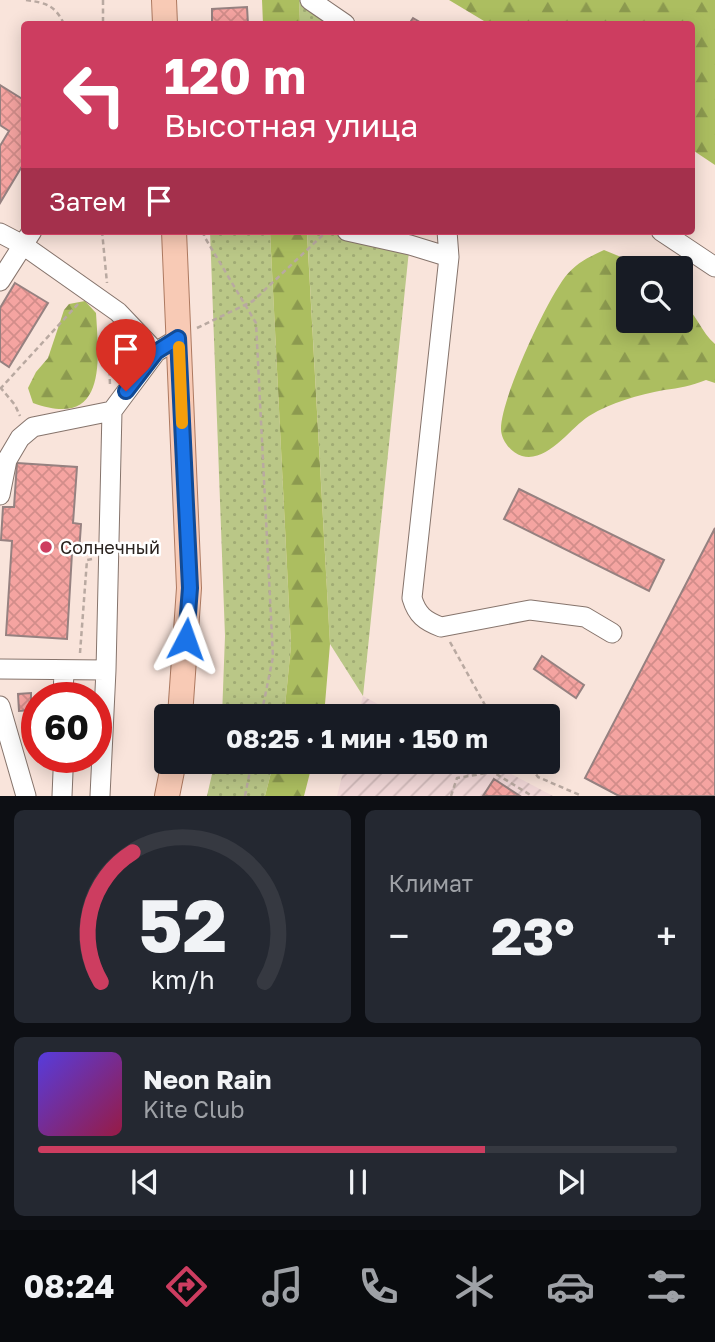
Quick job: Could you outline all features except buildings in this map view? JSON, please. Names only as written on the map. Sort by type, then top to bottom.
[{"type":"main road","points":[[164,0],[165,21]]},
{"type":"main road","points":[[174,235],[190,588],[181,704]]},
{"type":"main road","points":[[167,796],[171,774]]},
{"type":"street","points":[[310,0],[341,21]]},
{"type":"street","points":[[0,233],[28,238],[89,292],[118,312],[156,352]]},
{"type":"street","points":[[365,235],[449,257]]},
{"type":"street","points":[[447,235],[449,257],[412,598],[416,612],[428,622],[441,627],[530,610],[585,617],[612,633]]},
{"type":"street","points":[[667,235],[715,267]]},
{"type":"street","points":[[0,281],[28,238]]},
{"type":"street","points":[[105,682],[111,411],[156,352],[178,338]]},
{"type":"street","points":[[0,495],[7,460],[20,438],[33,427],[111,411]]},
{"type":"street","points":[[0,669],[106,670]]},
{"type":"street","points":[[64,670],[64,682]]},
{"type":"street","points":[[0,706],[26,796]]},
{"type":"street","points":[[62,796],[63,773]]},
{"type":"street","points":[[100,773],[100,796]]},
{"type":"path","points":[[26,0],[47,3],[58,10],[63,21]]},
{"type":"path","points":[[103,0],[103,21]]},
{"type":"path","points":[[204,235],[256,323],[273,657],[263,704]]},
{"type":"path","points":[[178,338],[253,302],[323,235]]},
{"type":"path","points":[[27,432],[15,405],[0,388],[89,292],[107,279]]},
{"type":"path","points":[[441,627],[484,704]]},
{"type":"path","points":[[452,796],[457,778],[492,772],[532,796]]},
{"type":"path","points":[[245,796],[249,774]]},
{"type":"path","points":[[536,774],[582,796]]},
{"type":"shaded area","points":[[363,696],[378,704],[361,704]]},
{"type":"shaded area","points":[[343,774],[512,774],[553,796],[337,796]]},
{"type":"green space","points":[[262,0],[299,0],[300,21],[263,21]]},
{"type":"green space","points":[[299,0],[305,0],[338,21],[300,21]]},
{"type":"green space","points":[[449,0],[715,0],[715,165],[695,152],[695,21],[484,21]]},
{"type":"green space","points":[[210,235],[270,235],[291,646],[285,704],[222,704],[225,636]]},
{"type":"green space","points":[[270,235],[307,235],[330,644],[325,704],[285,704],[291,646]]},
{"type":"green space","points":[[307,235],[411,235],[363,696],[330,644]]},
{"type":"green space","points":[[604,250],[619,256],[616,256],[616,333],[693,333],[693,314],[715,344],[715,383],[706,380],[616,403],[589,416],[550,450],[532,457],[522,456],[511,449],[501,433],[508,396],[526,351],[557,289],[569,272]]},
{"type":"green space","points":[[85,301],[96,313],[98,351],[93,386],[86,399],[74,407],[57,409],[33,403],[28,388],[36,372],[48,358],[64,310],[69,304]]},
{"type":"green space","points":[[212,774],[271,774],[265,796],[207,796]]},
{"type":"green space","points":[[271,774],[310,774],[304,796],[265,796]]},
{"type":"slow traffic","points":[[179,347],[182,423]]},
{"type":"place","name":"Солнечный","points":[[46,547]]},
{"type":"route","points":[[126,391],[156,352],[178,338],[190,588],[186,639]]}]
